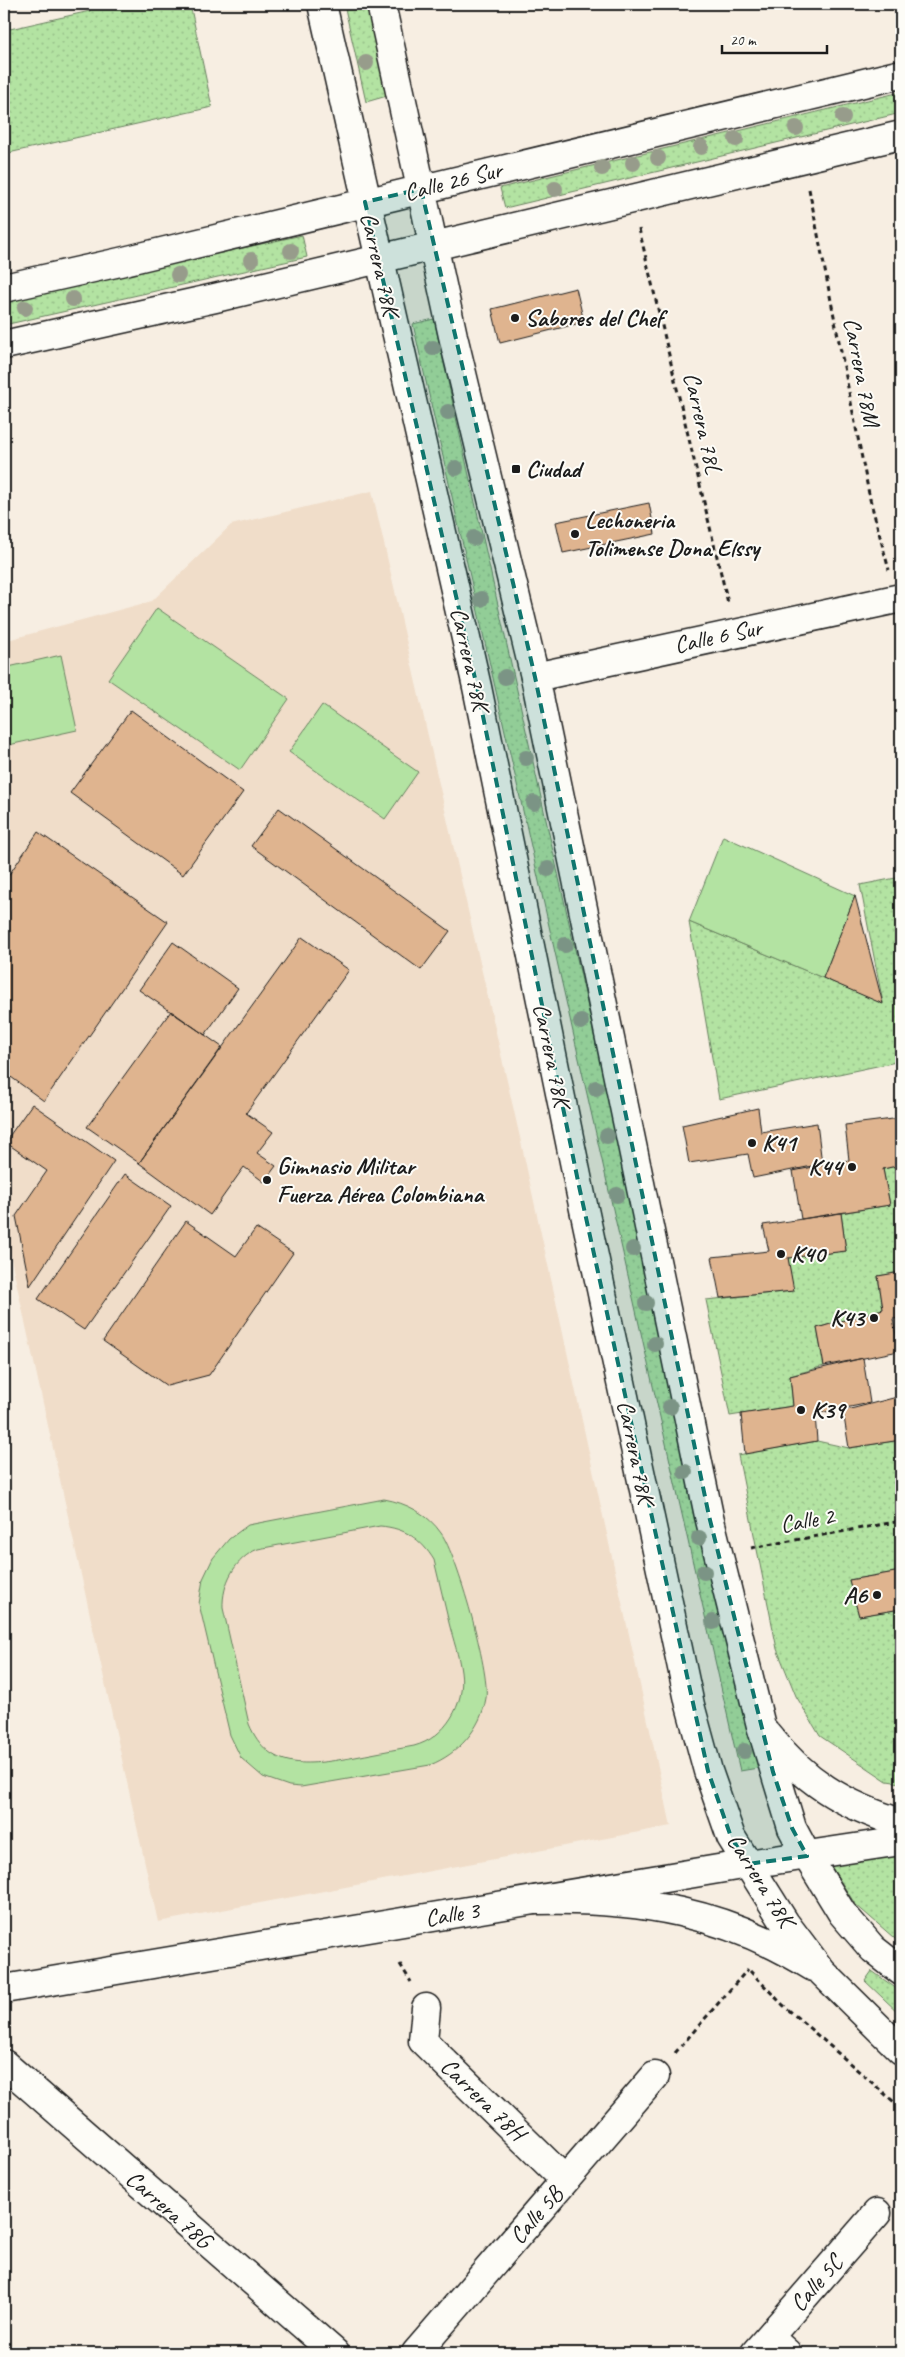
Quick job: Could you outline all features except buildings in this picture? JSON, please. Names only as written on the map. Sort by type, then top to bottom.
[{"type":"main road","name":"Carrera 78K","points":[[322,4],[365,202],[477,687],[581,1195],[690,1705],[708,1772],[731,1838],[785,1922],[822,1972],[901,2050]]},
{"type":"main road","points":[[381,4],[434,246],[535,677],[719,1556],[761,1726],[792,1828],[807,1856],[842,1913],[874,1949],[901,1971]]},
{"type":"main road","name":"Calle 26 Sur","points":[[4,288],[120,262],[421,188],[901,74]]},
{"type":"main road","points":[[4,345],[379,259],[901,135]]},
{"type":"main road","name":"Calle 6 Sur","points":[[535,677],[735,632],[899,599]]},
{"type":"main road","points":[[761,1726],[777,1747],[817,1785],[873,1814],[901,1823]]},
{"type":"main road","name":"Calle 3","points":[[4,1989],[748,1864],[901,1841]]},
{"type":"main road","points":[[535,1900],[594,1899],[636,1903],[686,1912],[734,1927],[757,1937],[822,1972]]},
{"type":"main road","name":"Carrera 78H","points":[[426,2008],[423,2041],[565,2180]]},
{"type":"main road","name":"Carrera 78G","points":[[4,2064],[335,2353]]},
{"type":"main road","name":"Calle 5B","points":[[416,2353],[655,2076]]},
{"type":"main road","name":"Calle 5C","points":[[770,2348],[877,2213]]},
{"type":"path","name":"Carrera 78M","points":[[807,180],[870,499],[899,599]]},
{"type":"path","name":"Carrera 78L","points":[[636,221],[735,632]]},
{"type":"path","name":"Calle 2","points":[[719,1556],[756,1546],[901,1521]]},
{"type":"path","points":[[655,2076],[748,1968]]},
{"type":"highlighted area","points":[[421,189],[535,677],[709,1516],[773,1772],[792,1828],[807,1856],[748,1864],[731,1837],[708,1771],[579,1186],[477,687],[365,202]]},
{"type":"shaded area","name":"Gimnasio Militar Fuerza Aérea Colombiana","points":[[372,491],[519,1133],[671,1826],[158,1922],[4,1227],[4,641],[152,601],[231,525]]},
{"type":"green space","points":[[4,4],[10,29],[90,11],[89,4],[190,4],[212,107],[4,154]]},
{"type":"green space","points":[[344,4],[367,4],[387,96],[366,102]]},
{"type":"green space","points":[[901,92],[901,113],[505,208],[500,188]]},
{"type":"green space","points":[[302,235],[307,257],[4,325],[4,301]]},
{"type":"green space","points":[[434,319],[758,1768],[740,1771],[413,324]]},
{"type":"green space","points":[[157,608],[289,699],[240,770],[108,679]]},
{"type":"green space","points":[[61,655],[77,730],[4,746],[4,668]]},
{"type":"green space","points":[[322,705],[418,772],[385,819],[289,752]]},
{"type":"green space","points":[[723,836],[855,896],[823,978],[689,922]]},
{"type":"green space","points":[[901,877],[901,1061],[719,1099],[689,922],[883,1003],[860,885]]},
{"type":"green space","points":[[901,1165],[901,1272],[878,1276],[883,1309],[817,1328],[824,1366],[790,1376],[793,1406],[730,1416],[706,1300],[793,1291],[788,1258],[846,1251],[841,1213],[890,1205],[883,1169]]},
{"type":"green space","points":[[901,1440],[901,1571],[849,1580],[859,1616],[901,1609],[901,1783],[887,1781],[820,1736],[796,1696],[777,1649],[738,1455],[817,1441],[849,1448]]},
{"type":"green space","points":[[384,1499],[401,1503],[416,1510],[436,1526],[448,1545],[463,1588],[478,1640],[486,1684],[486,1698],[479,1720],[467,1739],[459,1747],[430,1765],[301,1787],[289,1786],[263,1777],[241,1758],[230,1735],[199,1604],[203,1579],[213,1558],[229,1539],[248,1525]],"holes":[[[380,1526],[389,1527],[412,1536],[424,1546],[434,1560],[461,1672],[460,1696],[451,1718],[435,1736],[414,1746],[319,1762],[291,1762],[279,1758],[267,1751],[257,1740],[249,1724],[223,1608],[223,1599],[228,1581],[237,1565],[250,1553],[258,1549]]]},
{"type":"green space","points":[[901,1854],[901,1944],[855,1904],[831,1866]]},
{"type":"green space","points":[[872,1971],[901,1992],[901,2015],[865,1981]]},
{"type":"place","name":"Sabores del Chef","points":[[515,318]]},
{"type":"place","name":"Ciudad","points":[[516,469]]},
{"type":"place","name":"Lechoneria Tolimense Dona Elssy","points":[[575,534]]},
{"type":"place","name":"K41","points":[[752,1143]]},
{"type":"place","name":"K44","points":[[852,1167]]},
{"type":"place","name":"Gimnasio Militar Fuerza Aérea Colombiana","points":[[267,1180]]},
{"type":"place","name":"K40","points":[[781,1254]]},
{"type":"place","name":"K43","points":[[874,1318]]},
{"type":"place","name":"K39","points":[[801,1410]]},
{"type":"place","name":"A6","points":[[877,1595]]}]
